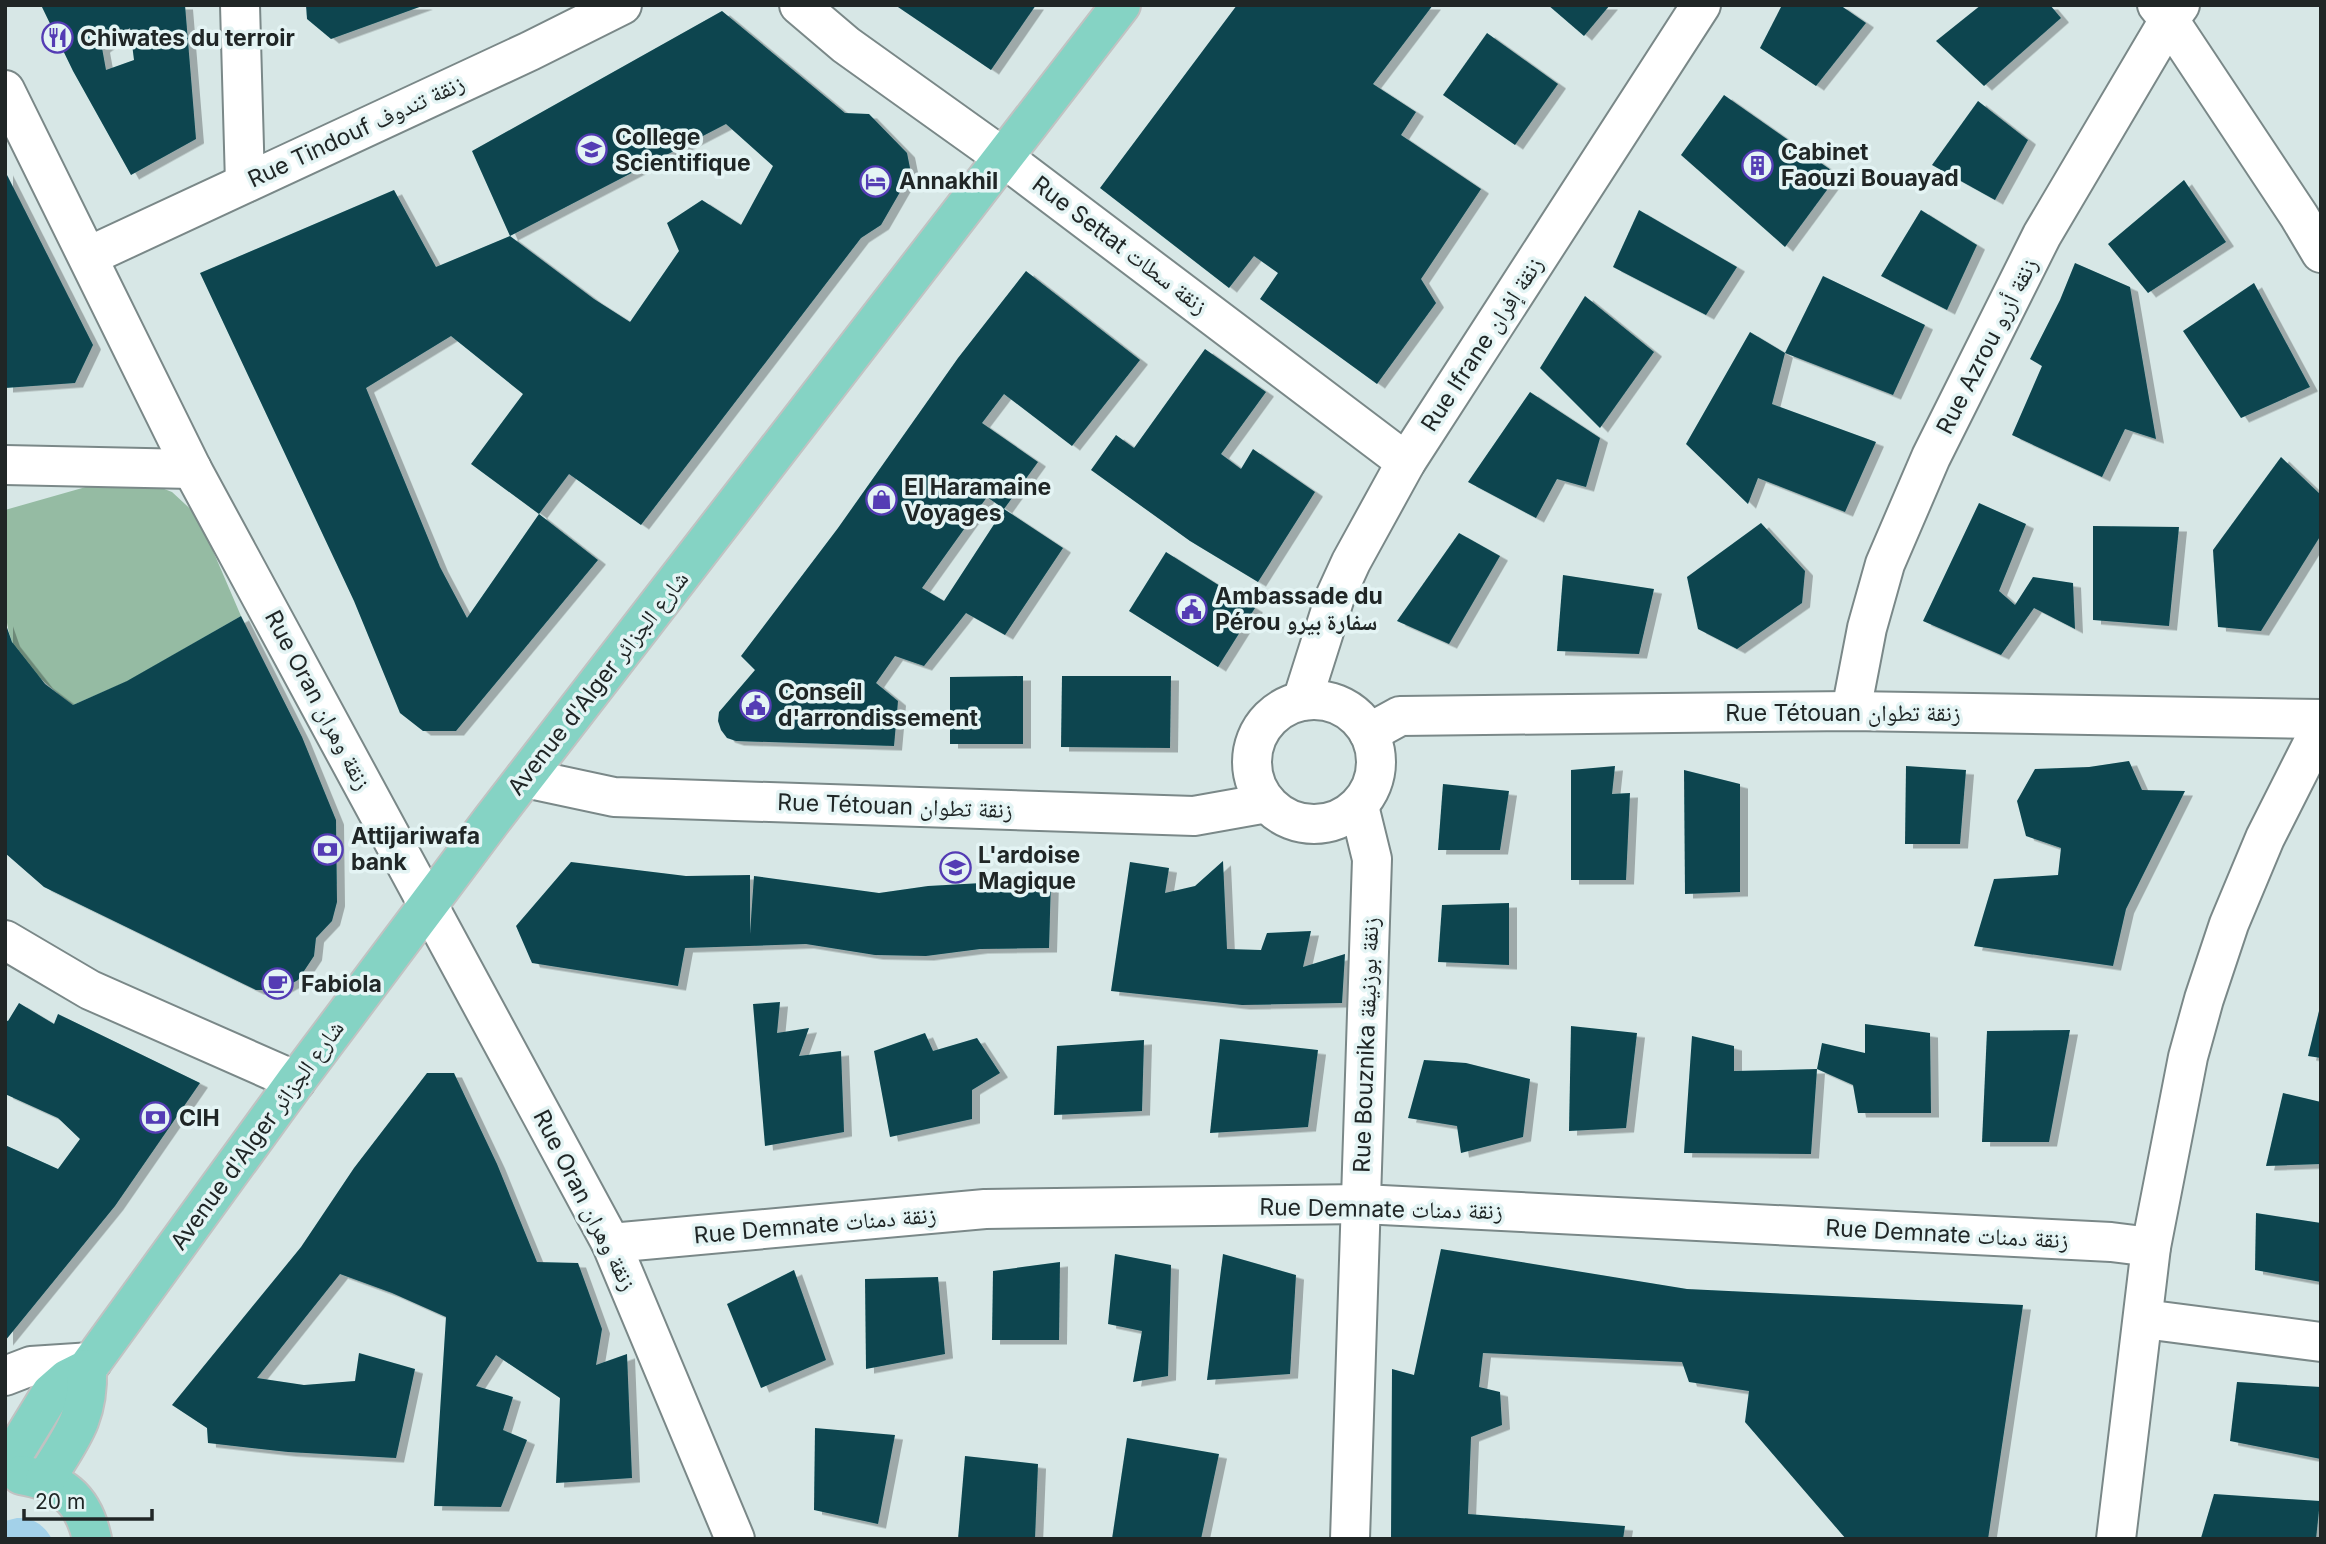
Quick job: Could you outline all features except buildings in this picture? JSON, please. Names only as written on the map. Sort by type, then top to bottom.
[{"type":"main road","name":"Avenue d'Alger شارع الجزائر","points":[[5,1468],[51,1393],[89,1365],[428,904],[1121,5]]},
{"type":"main road","points":[[45,1480],[83,1413],[88,1391],[89,1365]]},
{"type":"main road","points":[[5,1478],[22,1475],[45,1480],[67,1491],[86,1520],[92,1539]]},
{"type":"street","points":[[240,5],[244,183]]},
{"type":"street","name":"Rue Tindouf زنقة تندوف","points":[[89,256],[530,51],[622,5]]},
{"type":"street","name":"Rue Settat زنقة سطات","points":[[799,5],[846,45],[1004,158],[1406,462]]},
{"type":"street","name":"Rue Ifrane زنقة إفران","points":[[1301,701],[1335,597],[1351,562],[1406,462],[1701,5]]},
{"type":"street","points":[[2169,10],[2321,253]]},
{"type":"street","name":"Rue Azrou زنقة أزرو","points":[[1851,711],[1867,628],[1885,564],[1925,469],[2042,235],[2169,10]]},
{"type":"street","name":"Rue Oran زنقة وهران","points":[[5,90],[192,469],[611,1244],[735,1539]]},
{"type":"street","points":[[5,465],[192,469]]},
{"type":"street","points":[[1321,700],[1340,705],[1357,716],[1369,733],[1375,752],[1375,773],[1359,806],[1346,816],[1331,822],[1298,823],[1283,816],[1267,803],[1256,785],[1252,764],[1255,742],[1265,723],[1282,709],[1301,701],[1321,700]]},
{"type":"street","name":"Rue Tétouan زنقة تطوان","points":[[1369,733],[1400,716],[1851,711],[2321,719]]},
{"type":"street","points":[[2116,1539],[2151,1247],[2188,1056],[2229,924],[2265,838],[2321,727]]},
{"type":"street","name":"Rue Tétouan زنقة تطوان","points":[[525,778],[614,797],[1194,816],[1267,803]]},
{"type":"street","name":"Rue Bouznika زنقة بوزنيقة","points":[[1350,1539],[1372,859],[1359,806]]},
{"type":"street","points":[[5,940],[90,990],[296,1081]]},
{"type":"street","name":"Rue Demnate زنقة دمنات","points":[[611,1244],[985,1209],[1362,1204],[2111,1242],[2151,1247]]},
{"type":"street","points":[[2144,1318],[2321,1342]]},
{"type":"street","points":[[5,1376],[30,1366],[89,1365]]},
{"type":"green space","points":[[128,475],[172,492],[198,516],[241,616],[128,681],[73,705],[29,666],[11,639],[4,594],[5,510]]},
{"type":"water","points":[[17,1518],[38,1523],[52,1539],[5,1539],[5,1521]]},
{"type":"place","name":"Chiwates du terroir","points":[[57,38]]},
{"type":"place","name":"College Scientifique","points":[[592,150]]},
{"type":"place","name":"Cabinet Faouzi Bouayad","points":[[1758,165]]},
{"type":"place","name":"Annakhil","points":[[876,181]]},
{"type":"place","name":"El Haramaine Voyages","points":[[881,500]]},
{"type":"place","name":"Ambassade du Pérou سفارة بيرو","points":[[1192,609]]},
{"type":"place","name":"Conseil d'arrondissement","points":[[755,705]]},
{"type":"place","name":"Attijariwafa bank","points":[[328,849]]},
{"type":"place","name":"L'ardoise Magique","points":[[955,868]]},
{"type":"place","name":"Fabiola","points":[[278,984]]},
{"type":"place","name":"CIH","points":[[156,1118]]}]
